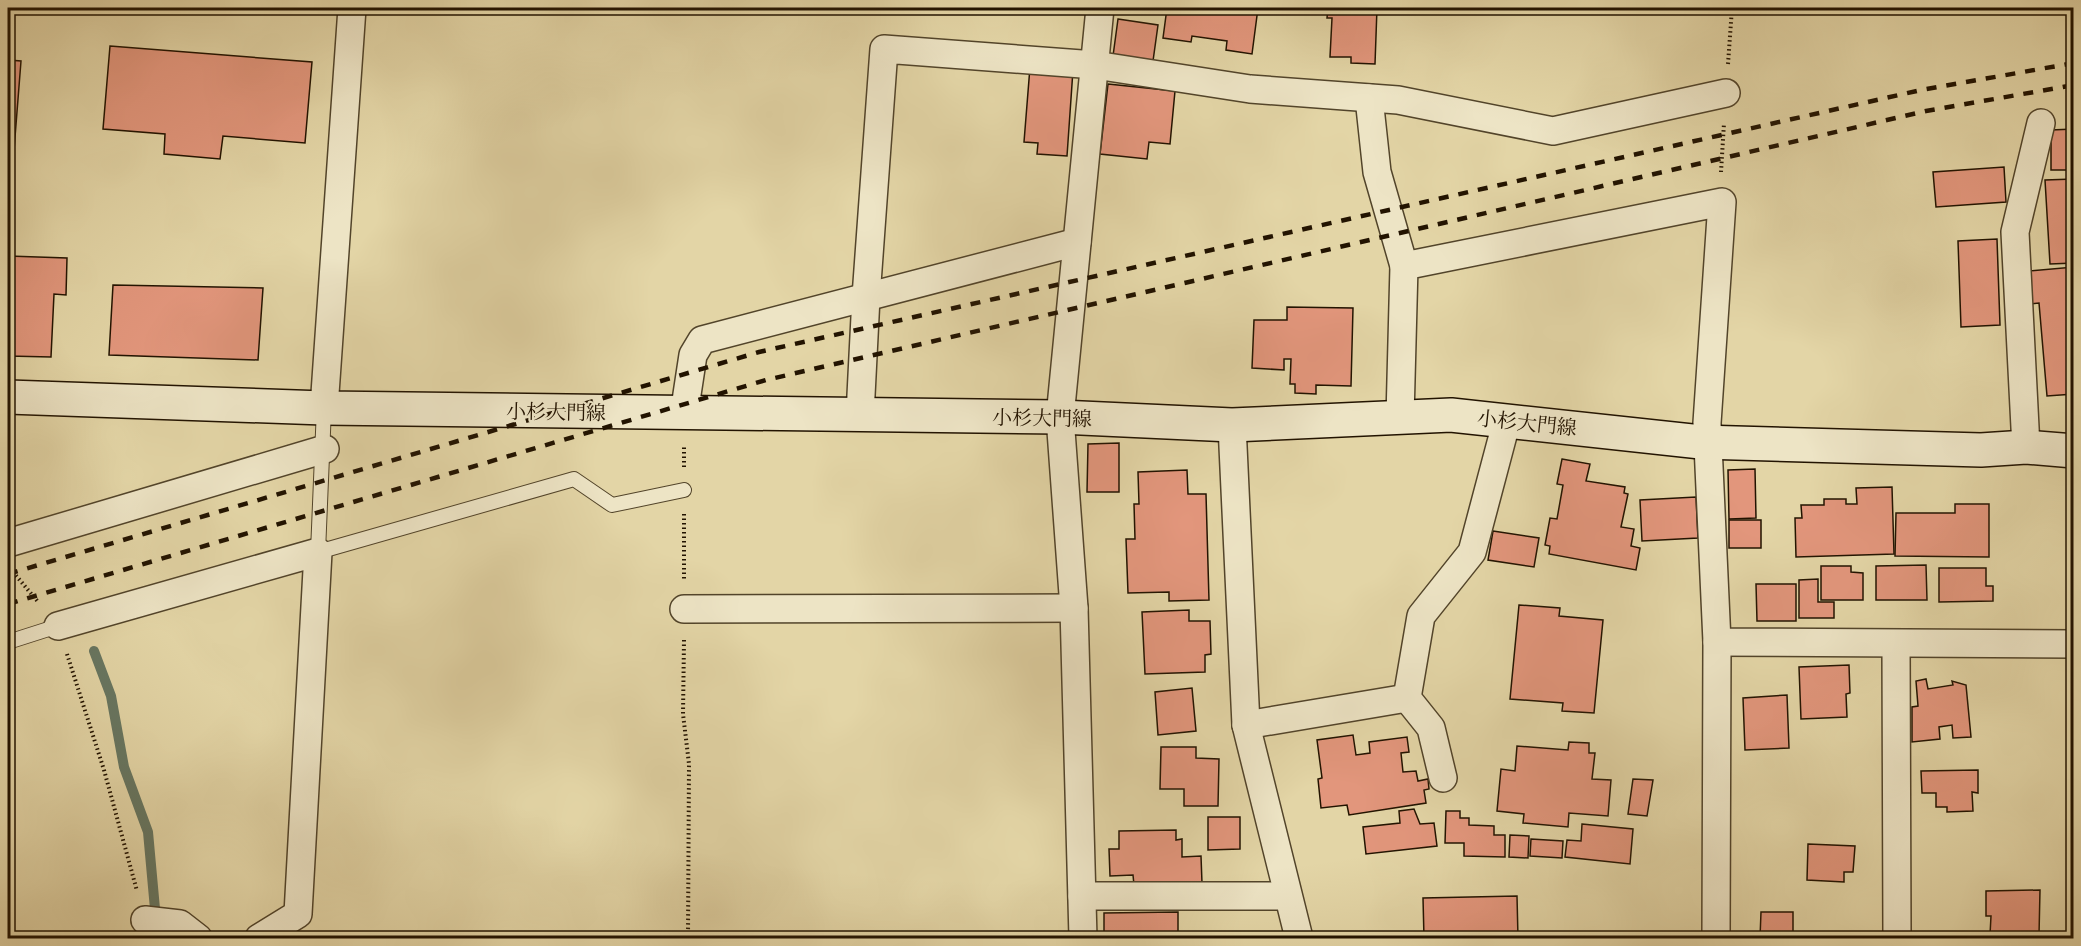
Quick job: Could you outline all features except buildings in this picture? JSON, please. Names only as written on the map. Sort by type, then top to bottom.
[{"type":"main road","name":"小杉大門線","points":[[8,398],[324,408],[1060,417],[1232,424],[1451,414],[1710,442],[1981,450],[2026,447],[2073,450]]},
{"type":"street","points":[[324,408],[352,8]]},
{"type":"street","points":[[1083,939],[1074,608],[1060,417],[1100,8]]},
{"type":"street","points":[[861,416],[866,297],[884,49],[1095,65],[1250,89],[1398,100],[1553,131],[1726,93]]},
{"type":"street","points":[[1369,98],[1377,172],[1404,266],[1400,417]]},
{"type":"street","points":[[2026,447],[2015,232],[2041,123]]},
{"type":"street","points":[[1404,266],[1722,202],[1707,423],[1710,442],[1717,642],[1716,939]]},
{"type":"street","points":[[684,414],[693,355],[702,340],[1077,242]]},
{"type":"street","points":[[1443,778],[1431,728],[1407,698],[1421,616],[1472,552],[1507,420]]},
{"type":"street","points":[[1232,424],[1246,725],[1299,939]]},
{"type":"street","points":[[8,543],[324,449]]},
{"type":"street","points":[[58,626],[318,552],[298,915],[259,939]]},
{"type":"street","points":[[684,609],[1074,608]]},
{"type":"street","points":[[1717,642],[1896,645],[2073,644]]},
{"type":"street","points":[[1896,645],[1897,939]]},
{"type":"street","points":[[1246,725],[1407,698]]},
{"type":"street","points":[[1082,896],[1287,896]]},
{"type":"street","points":[[145,920],[180,924],[198,939]]},
{"type":"lane","points":[[324,408],[318,552],[574,479],[612,505],[684,490]]},
{"type":"lane","points":[[8,642],[58,626]]},
{"type":"path","points":[[684,414],[683,714],[689,764],[688,939]]},
{"type":"path","points":[[8,565],[58,626],[104,770],[145,920]]},
{"type":"waterway","points":[[94,651],[111,696],[124,767],[148,832],[157,931],[165,938]]},
{"type":"railway","points":[[8,574],[759,352],[1921,90],[2074,63]]},
{"type":"railway","points":[[8,604],[766,380],[1926,111],[2074,85]]}]
